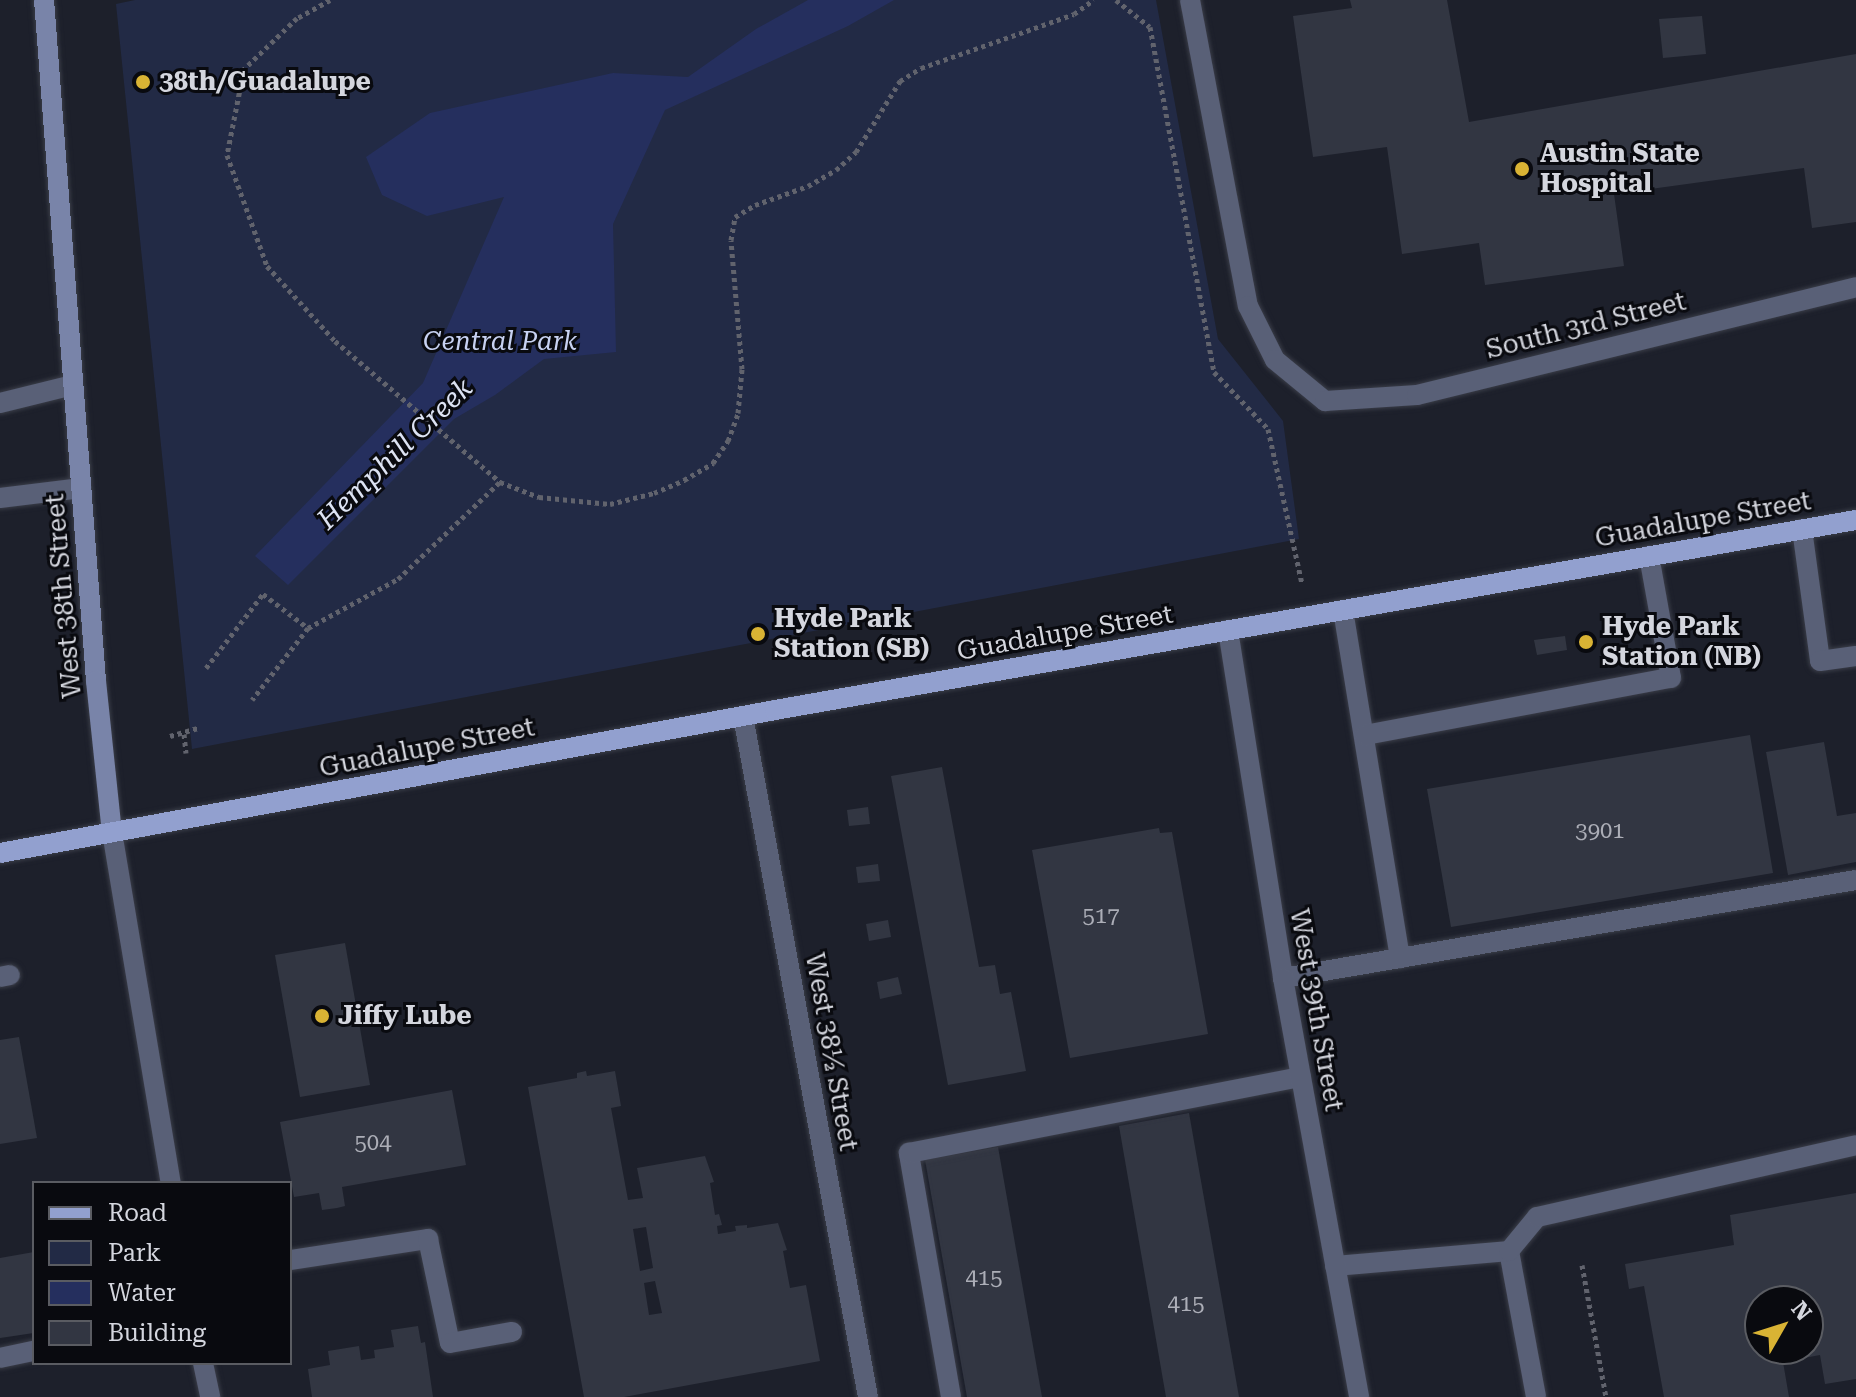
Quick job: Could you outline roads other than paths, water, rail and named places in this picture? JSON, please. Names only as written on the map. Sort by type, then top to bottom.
[{"type":"main road","name":"West 38th Street","points":[[44,0],[81,488],[112,832]]},
{"type":"main road","name":"Guadalupe Street","points":[[0,853],[743,716],[1856,520]]},
{"type":"street","name":"South 3rd Street","points":[[1190,0],[1248,306],[1275,360],[1325,401],[1417,395],[1856,287]]},
{"type":"street","points":[[0,403],[73,385]]},
{"type":"street","points":[[0,498],[81,488]]},
{"type":"street","points":[[1802,529],[1820,661],[1856,656]]},
{"type":"street","points":[[1365,735],[1671,678],[1649,556]]},
{"type":"street","points":[[1343,610],[1400,958]]},
{"type":"street","name":"West 39th Street","points":[[1228,630],[1283,978],[1359,1397]]},
{"type":"street","name":"West 38½ Street","points":[[743,716],[868,1397]]},
{"type":"street","name":"West 38th Street","points":[[112,832],[171,1181]]},
{"type":"street","points":[[1283,978],[1856,880]]},
{"type":"street","points":[[951,1397],[909,1153],[1301,1077]]},
{"type":"street","points":[[1335,1266],[1509,1251],[1537,1217],[1856,1145]]},
{"type":"street","points":[[292,1260],[428,1239],[450,1343],[512,1332]]},
{"type":"street","points":[[1509,1251],[1536,1397]]},
{"type":"street","points":[[0,1358],[32,1351]]},
{"type":"street","points":[[203,1365],[210,1397]]},
{"type":"water","name":"Hemphill Creek","points":[[808,0],[894,0],[848,26],[665,110],[613,224],[616,352],[544,359],[495,395],[454,419],[288,585],[255,556],[423,383],[504,197],[427,216],[382,195],[366,157],[430,113],[613,73],[688,77],[756,29]]},
{"type":"place","name":"38th/Guadalupe","points":[[143,82]]},
{"type":"place","name":"Austin State Hospital","points":[[1522,169]]},
{"type":"place","name":"Hyde Park Station (SB)","points":[[758,634]]},
{"type":"place","name":"Hyde Park Station (NB)","points":[[1586,642]]},
{"type":"place","name":"Jiffy Lube","points":[[322,1016]]},
{"type":"park label","name":"Central Park","points":[[500,342]]}]
